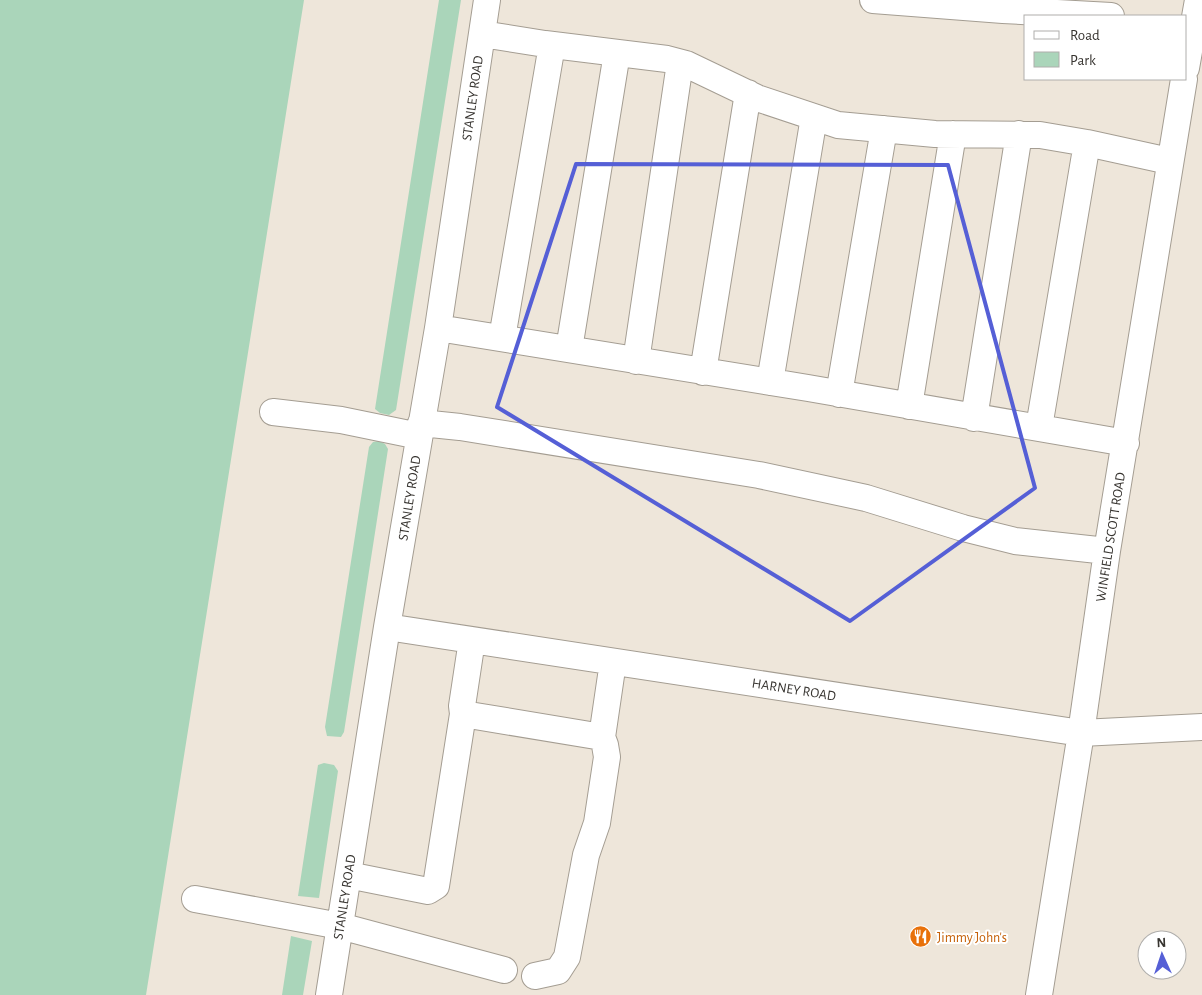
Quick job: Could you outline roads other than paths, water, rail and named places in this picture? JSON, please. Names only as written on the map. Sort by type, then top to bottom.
[{"type":"street","name":"STANLEY ROAD","points":[[329,995],[438,328],[487,0]]},
{"type":"street","points":[[873,0],[1093,15]]},
{"type":"street","points":[[1187,60],[1193,14]]},
{"type":"street","points":[[482,34],[552,45],[667,59],[748,93],[838,125],[952,134],[1040,135],[1169,161]]},
{"type":"street","points":[[502,338],[552,45]]},
{"type":"street","points":[[569,349],[617,53]]},
{"type":"street","points":[[636,361],[680,63]]},
{"type":"street","name":"WINFIELD SCOTT ROAD","points":[[1039,995],[1081,733],[1107,551],[1126,442],[1169,161],[1184,80]]},
{"type":"street","points":[[703,372],[748,93]]},
{"type":"street","points":[[770,382],[814,117]]},
{"type":"street","points":[[839,394],[884,129]]},
{"type":"street","points":[[909,406],[952,134]]},
{"type":"street","points":[[974,418],[1019,134]]},
{"type":"street","points":[[1039,427],[1087,143]]},
{"type":"street","points":[[438,328],[1126,442]]},
{"type":"street","points":[[273,412],[420,430],[460,427],[759,475],[866,498],[963,528],[1015,541],[1107,551]]},
{"type":"street","name":"HARNEY ROAD","points":[[388,627],[1081,733],[1202,727]]},
{"type":"street","points":[[348,875],[428,891],[436,886],[463,714],[462,706],[472,640]]},
{"type":"street","points":[[535,976],[558,971],[566,957],[586,855],[597,823],[607,757],[602,737],[613,662]]},
{"type":"street","points":[[463,714],[602,737]]},
{"type":"street","points":[[195,899],[340,926],[504,970]]},
{"type":"place","name":"Jimmy John's","points":[[921,937]]}]
